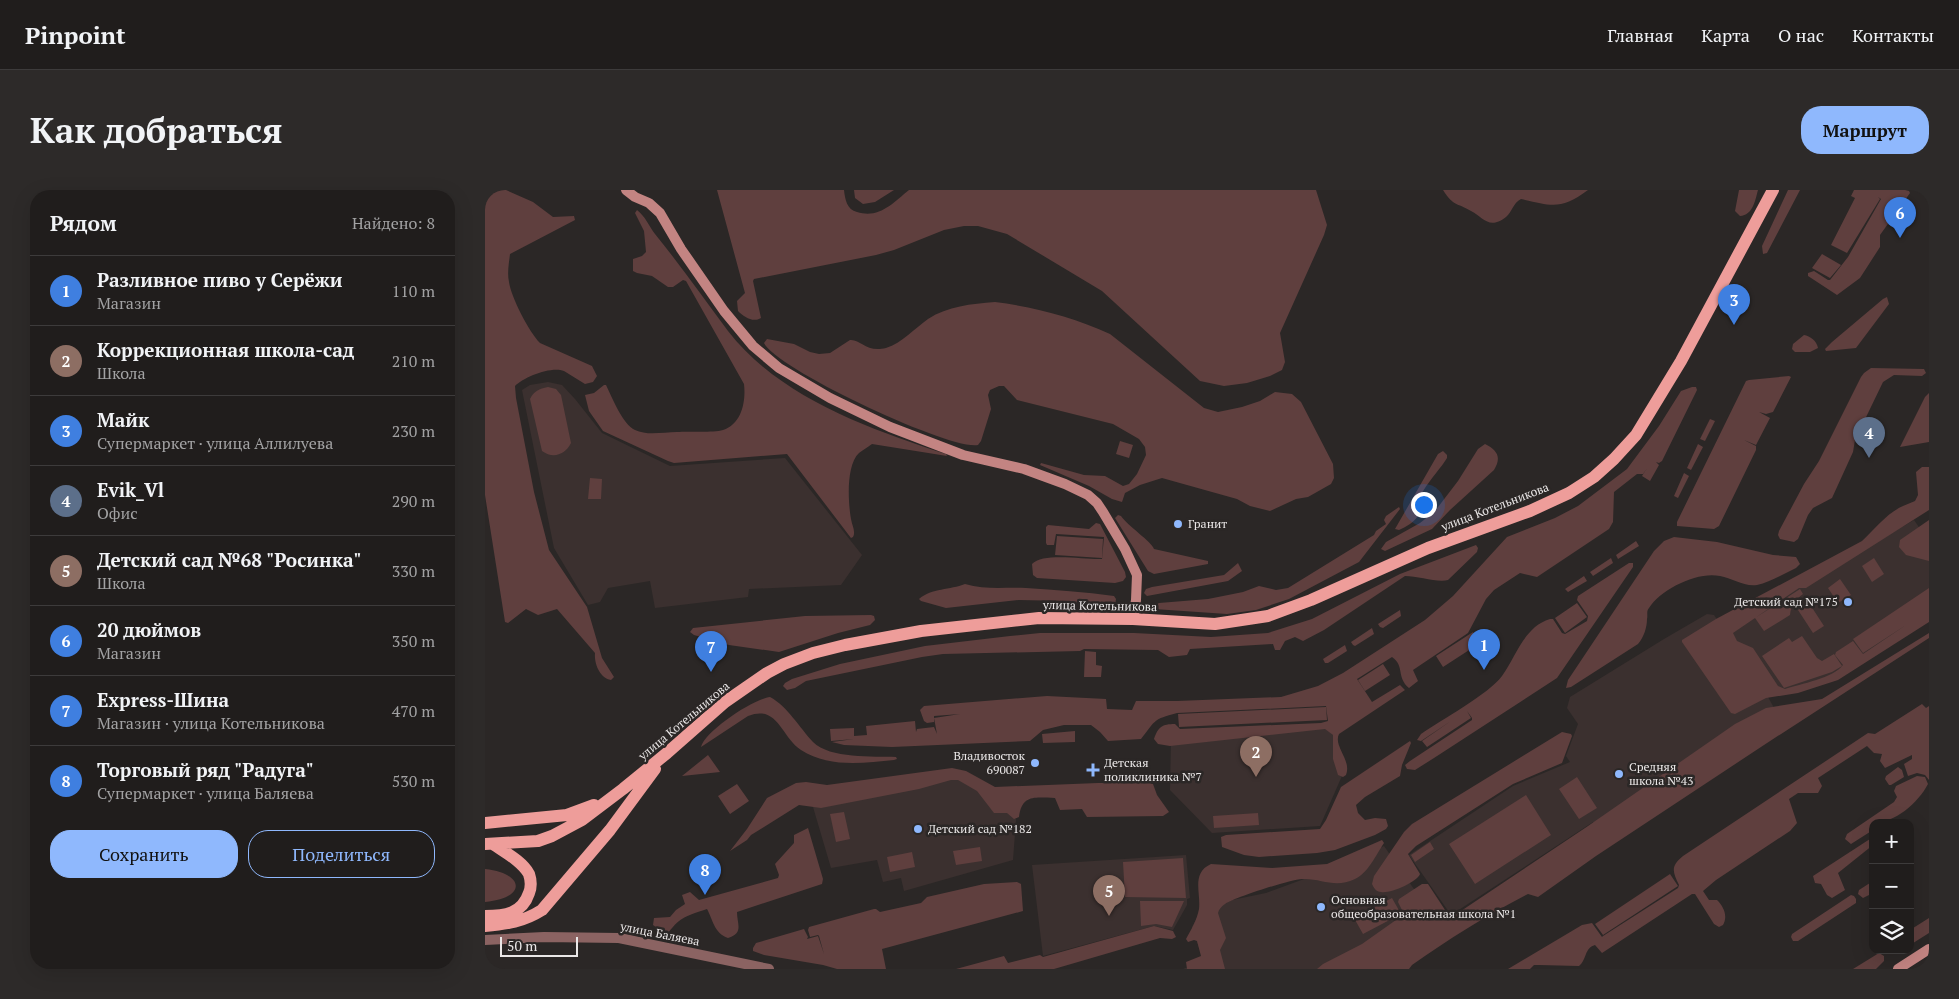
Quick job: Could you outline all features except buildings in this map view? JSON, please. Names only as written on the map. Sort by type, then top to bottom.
[{"type":"main road","points":[[626,190],[635,197],[649,203],[660,213],[681,249],[724,311],[753,346],[779,368],[830,398],[905,433],[963,454],[1024,468],[1088,495],[1103,512],[1129,556],[1137,574],[1137,600],[1133,619]]},
{"type":"main road","name":"улица Котельникова","points":[[489,844],[538,841],[574,824],[610,799],[667,753],[725,702],[767,673],[813,653],[921,631],[1039,618],[1133,619],[1215,624],[1268,616],[1311,600],[1428,548],[1545,505],[1569,493],[1593,477],[1636,436],[1681,361],[1773,190]]},
{"type":"main road","points":[[485,926],[508,924],[528,919],[542,910],[610,830],[667,753]]},
{"type":"main road","points":[[485,823],[567,815],[610,799]]},
{"type":"main road","points":[[538,819],[543,829],[538,841]]},
{"type":"main road","points":[[485,916],[507,914],[520,908],[525,903],[531,890],[529,874],[520,864],[489,844]]},
{"type":"main road","points":[[1898,969],[1929,949]]},
{"type":"street","name":"улица Баляева","points":[[485,940],[619,938],[769,969]]},
{"type":"shaded area","points":[[485,190],[506,190],[533,202],[553,217],[574,216],[575,220],[510,254],[508,279],[521,314],[540,343],[592,366],[597,376],[593,382],[585,384],[564,371],[552,370],[531,376],[515,386],[534,492],[549,550],[587,607],[602,658],[614,677],[611,680],[601,673],[597,666],[595,653],[557,609],[538,615],[526,609],[508,623],[505,622],[485,495]]},
{"type":"shaded area","points":[[717,190],[844,190],[849,207],[854,211],[865,214],[879,212],[909,190],[1316,190],[1327,225],[1280,333],[1285,362],[1282,370],[1247,383],[1224,386],[1200,381],[1102,291],[1007,234],[978,226],[964,226],[944,230],[894,250],[876,255],[754,279],[761,318],[749,319],[738,311],[737,301],[745,293]]},
{"type":"shaded area","points":[[854,190],[894,190],[875,202],[863,204],[855,198]]},
{"type":"shaded area","points":[[1443,190],[1588,190],[1571,201],[1556,205],[1521,199],[1506,217],[1491,223],[1453,202]]},
{"type":"shaded area","points":[[1739,190],[1758,190],[1751,210],[1740,216],[1735,211]]},
{"type":"shaded area","points":[[1788,190],[1800,190],[1767,253],[1763,254],[1762,246]]},
{"type":"shaded area","points":[[1854,190],[1905,190],[1910,193],[1880,235],[1880,247],[1860,278],[1837,295],[1808,276],[1808,273],[1814,271],[1830,280],[1848,257],[1881,199],[1878,197],[1880,199],[1847,253],[1831,245],[1855,198],[1851,196]]},
{"type":"shaded area","points":[[637,210],[645,218],[728,331],[749,354],[773,375],[827,408],[887,434],[946,454],[947,456],[872,444],[859,453],[852,466],[849,484],[850,512],[854,533],[851,538],[787,454],[674,463],[603,431],[589,411],[585,395],[594,393],[604,385],[606,385],[626,423],[635,430],[645,433],[723,430],[735,423],[739,417],[744,398],[744,384],[686,281],[683,280],[673,287],[668,287],[652,276],[633,271],[633,259],[642,256],[646,252],[644,231],[635,213]]},
{"type":"shaded area","points":[[1822,254],[1841,265],[1830,278],[1812,268]]},
{"type":"shaded area","points":[[1887,297],[1889,304],[1856,348],[1826,351],[1825,349],[1832,342]]},
{"type":"shaded area","points":[[995,302],[1054,314],[1110,334],[1204,408],[1218,412],[1260,401],[1275,392],[1292,394],[1301,402],[1333,464],[1334,478],[1331,484],[1308,497],[1296,499],[1270,511],[1250,506],[1237,499],[1162,478],[1140,485],[1125,493],[1122,502],[1040,465],[1041,463],[1084,475],[1105,476],[1123,486],[1129,484],[1137,474],[1146,455],[1145,447],[1139,439],[1113,424],[1017,400],[1004,386],[999,386],[990,390],[988,395],[991,409],[981,441],[978,445],[962,443],[935,435],[865,406],[799,371],[776,355],[764,343],[767,339],[794,344],[819,354],[830,353],[850,340],[873,349],[886,348],[903,339],[928,319],[944,311],[969,305]]},
{"type":"shaded area","points":[[1804,335],[1813,339],[1818,348],[1810,352],[1795,352],[1792,349],[1793,344]]},
{"type":"shaded area","points":[[1871,368],[1924,369],[1926,373],[1922,376],[1894,375],[1883,382],[1855,440],[1853,452],[1832,498],[1813,508],[1798,539],[1794,542],[1780,539],[1779,531],[1804,484],[1819,461],[1861,377]]},
{"type":"shaded area","points":[[1791,377],[1773,412],[1766,414],[1759,412],[1770,418],[1756,445],[1744,440],[1756,446],[1756,450],[1719,526],[1714,529],[1677,526],[1677,522],[1746,381]]},
{"type":"shaded area","points":[[548,382],[562,385],[602,433],[670,466],[785,458],[862,555],[841,585],[749,589],[748,597],[655,608],[650,581],[608,588],[600,602],[588,605],[554,548],[522,390],[530,385]]},
{"type":"shaded area","points":[[548,387],[556,389],[561,395],[571,443],[562,453],[554,455],[542,451],[530,399],[537,391]]},
{"type":"shaded area","points":[[1696,387],[1697,390],[1662,461],[1656,462],[1659,465],[1650,481],[1642,476],[1647,468],[1643,474],[1637,474],[1614,492],[1613,522],[1609,529],[1537,577],[1520,573],[1494,590],[1486,599],[1468,633],[1413,670],[1418,681],[1409,688],[1403,680],[1396,660],[1392,657],[1357,679],[1372,702],[1400,685],[1405,690],[1339,734],[1338,743],[1347,764],[1346,775],[1343,777],[1338,775],[1333,759],[1333,735],[1325,729],[1170,746],[1158,744],[1154,739],[1161,727],[1171,724],[1175,724],[1180,729],[1321,723],[1328,721],[1326,706],[1177,713],[1156,721],[1141,739],[1108,741],[1091,725],[1064,725],[1043,730],[1030,741],[892,747],[844,745],[832,742],[854,739],[831,741],[830,729],[854,728],[854,736],[867,735],[866,726],[915,721],[916,732],[917,729],[934,727],[937,734],[934,718],[934,722],[927,723],[924,721],[920,710],[924,706],[1047,696],[1106,699],[1107,709],[1132,710],[1136,701],[1281,697],[1318,686],[1343,673],[1425,620],[1453,596],[1507,537],[1555,518],[1578,506],[1627,469],[1659,426],[1681,391]],"holes":[[[960,714],[934,718],[934,716]]]},
{"type":"shaded area","points":[[1929,393],[1929,442],[1900,447],[1925,397]]},
{"type":"shaded area","points":[[1710,419],[1715,421],[1705,441],[1700,439]]},
{"type":"shaded area","points":[[1120,441],[1133,445],[1129,458],[1116,454]]},
{"type":"shaded area","points":[[1485,444],[1497,454],[1498,461],[1494,470],[1432,529],[1385,551],[1381,549],[1386,542],[1420,523],[1435,511],[1458,481],[1478,449]]},
{"type":"shaded area","points":[[1698,444],[1703,447],[1691,470],[1687,468]]},
{"type":"shaded area","points":[[1443,451],[1447,458],[1420,496],[1419,514],[1407,526],[1399,530],[1395,529],[1438,454]]},
{"type":"shaded area","points":[[1922,467],[1929,467],[1929,510],[1806,588],[1799,588],[1733,633],[1737,641],[1753,648],[1778,686],[1785,689],[1808,683],[1839,670],[1843,665],[1835,655],[1836,652],[1853,641],[1863,654],[1906,625],[1863,653],[1853,639],[1929,588],[1929,622],[1838,680],[1798,693],[1766,698],[1735,714],[1731,713],[1682,640],[1716,619],[1862,541],[1897,509],[1915,501],[1918,495],[1916,472]]},
{"type":"shaded area","points":[[1684,473],[1689,476],[1678,498],[1674,496]]},
{"type":"shaded area","points":[[590,478],[602,479],[601,499],[588,499]]},
{"type":"shaded area","points":[[1399,507],[1400,509],[1359,562],[1289,599],[1256,610],[1227,614],[1154,609],[1154,606],[1159,603],[1208,599],[1243,592],[1259,586],[1276,590],[1288,588],[1374,535],[1376,531],[1386,524],[1384,520],[1386,516]]},
{"type":"shaded area","points":[[1118,515],[1149,542],[1154,549],[1208,561],[1208,564],[1154,574],[1148,571],[1115,518]]},
{"type":"shaded area","name":"Средняя школа №43","points":[[1914,520],[1921,530],[1929,529],[1929,621],[1837,680],[1768,697],[1773,706],[1773,721],[1602,836],[1593,822],[1451,915],[1409,855],[1513,786],[1570,762],[1566,756],[1578,724],[1567,708],[1570,697],[1707,614],[1714,615],[1724,630]]},
{"type":"shaded area","points":[[1929,520],[1929,561],[1906,555],[1899,547],[1900,540]]},
{"type":"shaded area","points":[[1096,523],[1100,524],[1125,572],[1126,577],[1123,581],[1115,583],[1037,578],[1033,575],[1032,564],[1045,558],[1102,559],[1104,537],[1056,534],[1054,545],[1047,545],[1046,543],[1046,527],[1048,525],[1089,529]]},
{"type":"shaded area","points":[[1057,536],[1103,539],[1102,558],[1055,555]]},
{"type":"shaded area","points":[[1674,537],[1717,542],[1773,555],[1796,557],[1800,564],[1777,578],[1757,585],[1747,585],[1725,577],[1711,575],[1691,579],[1671,588],[1662,594],[1648,609],[1646,629],[1638,644],[1571,687],[1566,688],[1568,680],[1654,551],[1664,541]]},
{"type":"shaded area","points":[[1636,541],[1639,546],[1618,559],[1616,555]]},
{"type":"shaded area","points":[[1476,545],[1478,548],[1477,552],[1448,580],[1439,581],[1405,576],[1324,630],[1303,641],[1295,637],[1285,641],[1280,650],[1275,650],[1273,644],[1190,649],[1187,655],[1169,657],[1158,650],[1084,649],[1080,651],[943,654],[806,681],[795,688],[787,690],[783,686],[792,679],[840,664],[925,646],[1010,636],[1040,633],[1134,633],[1211,637],[1268,633],[1312,619],[1400,574]]},
{"type":"shaded area","points":[[1611,558],[1613,563],[1593,576],[1590,572]]},
{"type":"shaded area","points":[[1874,558],[1884,574],[1872,582],[1862,566]]},
{"type":"shaded area","points":[[1238,563],[1242,571],[1228,581],[1147,596],[1144,593],[1146,589],[1152,587],[1224,575]]},
{"type":"shaded area","points":[[1629,563],[1633,563],[1633,567],[1557,678],[1415,770],[1407,769],[1405,765],[1410,761],[1472,720],[1472,718],[1467,711],[1471,718],[1427,747],[1422,741],[1451,721],[1421,741],[1417,740],[1421,734],[1476,699],[1496,683],[1527,635],[1534,628],[1541,623],[1553,619],[1562,633],[1565,634],[1587,621],[1588,616],[1577,600],[1578,596]]},
{"type":"shaded area","points":[[1584,576],[1587,581],[1568,592],[1565,589]]},
{"type":"shaded area","points":[[1840,579],[1851,595],[1838,603],[1828,588]]},
{"type":"shaded area","points":[[965,584],[987,588],[1026,588],[1081,592],[1114,596],[1116,599],[1115,605],[1111,607],[1068,601],[1019,600],[946,608],[919,599],[935,591]]},
{"type":"shaded area","points":[[1800,589],[1803,594],[1794,603],[1790,615],[1764,631],[1755,618]]},
{"type":"shaded area","points":[[1577,603],[1587,617],[1565,633],[1555,618]]},
{"type":"shaded area","points":[[1809,603],[1824,626],[1813,633],[1798,610]]},
{"type":"shaded area","points":[[1400,610],[1401,616],[1383,628],[1380,627],[1378,624]]},
{"type":"shaded area","points":[[805,616],[874,616],[875,620],[870,625],[779,652],[729,645],[694,635],[690,632],[693,628]]},
{"type":"shaded area","points":[[1372,628],[1374,634],[1355,646],[1353,645],[1351,642]]},
{"type":"shaded area","points":[[1473,632],[1480,643],[1443,667],[1436,656]]},
{"type":"shaded area","points":[[1929,633],[1929,638],[1596,856],[1538,897],[1528,894],[1498,910],[1440,946],[1409,969],[1317,969],[1362,944],[1403,915],[1398,902],[1399,899],[1422,884],[1428,884],[1449,916],[1452,917],[1735,724],[1766,708],[1822,699]]},
{"type":"shaded area","points":[[1802,636],[1817,658],[1822,661],[1834,654],[1842,666],[1832,672],[1784,688],[1762,656],[1789,638],[1792,642]]},
{"type":"shaded area","points":[[1345,645],[1347,651],[1325,663],[1323,659]]},
{"type":"shaded area","points":[[1085,651],[1096,652],[1096,665],[1102,666],[1101,677],[1084,677]]},
{"type":"shaded area","points":[[1383,664],[1390,675],[1365,691],[1358,680]]},
{"type":"shaded area","points":[[770,697],[782,706],[813,742],[821,747],[852,756],[896,757],[897,759],[858,763],[823,760],[801,750],[773,718],[766,714],[758,713],[748,716],[701,747],[704,740],[711,733],[742,709]]},
{"type":"shaded area","points":[[1922,704],[1926,708],[1929,706],[1929,780],[1925,775],[1917,773],[1908,776],[1904,764],[1912,759],[1912,755],[1885,768],[1880,761],[1882,754],[1874,753],[1867,746],[1818,778],[1822,786],[1818,793],[1798,793],[1789,799],[1797,823],[1790,831],[1716,880],[1703,891],[1709,900],[1717,900],[1722,906],[1725,912],[1723,925],[1719,927],[1714,924],[1695,894],[1692,894],[1602,953],[1595,945],[1591,947],[1579,966],[1534,965],[1530,969],[1508,969],[1582,925],[1592,923],[1602,937],[1678,888],[1679,885],[1674,869],[1676,863],[1683,856],[1868,733],[1875,734]]},
{"type":"shaded area","points":[[1326,707],[1327,720],[1179,727],[1178,714]]},
{"type":"shaded area","points":[[1326,727],[1333,735],[1333,745],[1339,745],[1345,769],[1320,826],[1212,833],[1170,790],[1171,740]]},
{"type":"shaded area","points":[[1075,731],[1075,742],[1043,743],[1042,734]]},
{"type":"shaded area","points":[[1562,732],[1572,736],[1562,763],[1513,784],[1416,846],[1408,854],[1420,874],[1414,880],[1403,887],[1390,891],[1379,892],[1375,890],[1372,884],[1374,876],[1404,832],[1412,824]]},
{"type":"shaded area","points":[[1410,741],[1411,743],[1402,765],[1400,776],[1365,797],[1356,805],[1358,813],[1365,820],[1375,818],[1386,819],[1388,826],[1386,829],[1335,850],[1317,853],[1259,857],[1244,855],[1222,847],[1221,837],[1226,835],[1320,829],[1341,787]]},
{"type":"shaded area","points":[[708,755],[720,772],[682,776]]},
{"type":"shaded area","points":[[1898,767],[1902,770],[1904,777],[1889,785],[1885,779],[1886,776]]},
{"type":"shaded area","points":[[952,768],[966,771],[995,787],[1150,783],[1153,784],[1157,795],[1169,812],[1163,816],[1087,817],[1082,809],[1060,810],[1055,798],[1031,798],[1023,804],[1019,817],[1014,819],[1007,813],[994,813],[977,791],[958,780],[951,780],[919,789],[821,808],[799,805],[751,835],[747,840],[730,851],[767,798],[796,783],[806,782],[827,785]]},
{"type":"shaded area","name":"Детский сад №182","points":[[964,771],[1012,808],[1016,820],[1013,860],[904,891],[901,878],[883,882],[877,860],[831,868],[813,807]]},
{"type":"shaded area","points":[[1917,776],[1925,777],[1928,784],[1912,805],[1897,816],[1891,819],[1869,819],[1894,802],[1897,797],[1894,791],[1896,786]]},
{"type":"shaded area","points":[[1577,777],[1597,808],[1579,819],[1559,789]]},
{"type":"shaded area","points":[[737,784],[749,801],[730,814],[718,796]]},
{"type":"shaded area","points":[[1526,795],[1551,835],[1475,884],[1449,844]]},
{"type":"shaded area","points":[[844,812],[850,839],[836,842],[830,814]]},
{"type":"shaded area","points":[[1258,813],[1259,825],[1214,828],[1213,816]]},
{"type":"shaded area","points":[[1869,819],[1869,833],[1851,844],[1845,839],[1847,834]]},
{"type":"shaded area","points":[[808,828],[823,879],[822,884],[737,912],[738,931],[728,938],[723,936],[714,926],[707,909],[685,917],[668,933],[653,925],[654,918],[670,917],[685,904],[682,895],[690,892],[699,900],[778,878],[779,875],[775,864],[794,843],[794,835]]},
{"type":"shaded area","points":[[1382,840],[1384,843],[1364,873],[1348,882],[1334,883],[1309,879],[1295,880],[1251,893],[1225,904],[1218,913],[1226,938],[1220,950],[1225,969],[1187,969],[1186,962],[1201,956],[1197,941],[1188,942],[1186,939],[1194,925],[1199,909],[1199,878],[1205,868],[1211,864],[1272,868],[1327,864]]},
{"type":"shaded area","points":[[1869,840],[1869,848],[1838,873],[1845,890],[1832,898],[1827,895],[1821,884],[1815,883],[1813,876]]},
{"type":"shaded area","points":[[1430,842],[1434,849],[1415,862],[1411,855]]},
{"type":"shaded area","name":"Основная общеобразовательная школа №1","points":[[1384,846],[1446,935],[1404,969],[1183,969],[1204,962],[1192,927],[1199,914],[1232,900],[1266,893],[1345,864]]},
{"type":"shaded area","points":[[980,847],[982,861],[956,865],[953,851]]},
{"type":"shaded area","points":[[912,852],[915,867],[890,872],[887,857]]},
{"type":"shaded area","points":[[1186,855],[1190,898],[1187,899],[1187,905],[1173,930],[1154,926],[1043,956],[1032,865]]},
{"type":"shaded area","points":[[1183,858],[1186,898],[1125,897],[1123,862]]},
{"type":"shaded area","points":[[485,869],[507,875],[516,886],[514,891],[509,896],[499,900],[485,902]]},
{"type":"shaded area","points":[[1670,874],[1678,886],[1603,935],[1595,924]]},
{"type":"shaded area","points":[[1017,882],[1021,884],[1023,911],[882,949],[886,969],[837,969],[764,955],[753,951],[756,943],[804,929],[808,937],[807,939],[818,936],[824,954],[819,936],[818,935],[810,937],[809,927],[874,909],[880,912],[921,903],[927,897],[984,884]]},
{"type":"shaded area","points":[[1869,884],[1869,895],[1863,898],[1858,894],[1859,890]]},
{"type":"shaded area","points":[[1851,895],[1856,899],[1856,903],[1798,941],[1793,941],[1792,934]]},
{"type":"shaded area","points":[[1392,898],[1401,914],[1363,934],[1354,918]]},
{"type":"shaded area","points":[[1140,901],[1184,901],[1172,927],[1156,924],[1141,926]]},
{"type":"shaded area","points":[[1929,918],[1929,933],[1914,942],[1914,927]]},
{"type":"shaded area","points":[[1154,926],[1173,931],[1176,937],[1172,939],[1160,938],[1054,969],[956,969],[1004,956],[1008,963],[1040,955],[1043,957]]},
{"type":"shaded area","points":[[1877,954],[1884,956],[1884,961],[1876,969],[1853,969]]},
{"type":"place","name":"20 дюймов","points":[[1900,238]]},
{"type":"place","name":"Майк","points":[[1734,325]]},
{"type":"place","name":"Evik_Vl","points":[[1869,458]]},
{"type":"place","name":"Гранит","points":[[1178,524]]},
{"type":"place","name":"Детский сад №175","points":[[1848,602]]},
{"type":"place","name":"Разливное пиво у Серёжи","points":[[1484,670]]},
{"type":"place","name":"Express-Шина","points":[[711,672]]},
{"type":"place","name":"Владивосток 690087","points":[[1035,763]]},
{"type":"place","name":"Детская поликлиника №7","points":[[1093,770]]},
{"type":"place","name":"Средняя школа №43","points":[[1619,774]]},
{"type":"place","name":"Коррекционная школа-сад","points":[[1256,777]]},
{"type":"place","name":"Детский сад №182","points":[[918,829]]},
{"type":"place","name":"Торговый ряд \"Радуга\"","points":[[705,895]]},
{"type":"place","name":"Основная общеобразовательная школа №1","points":[[1321,907]]},
{"type":"place","name":"Детский сад №68 \"Росинка\"","points":[[1109,916]]}]
